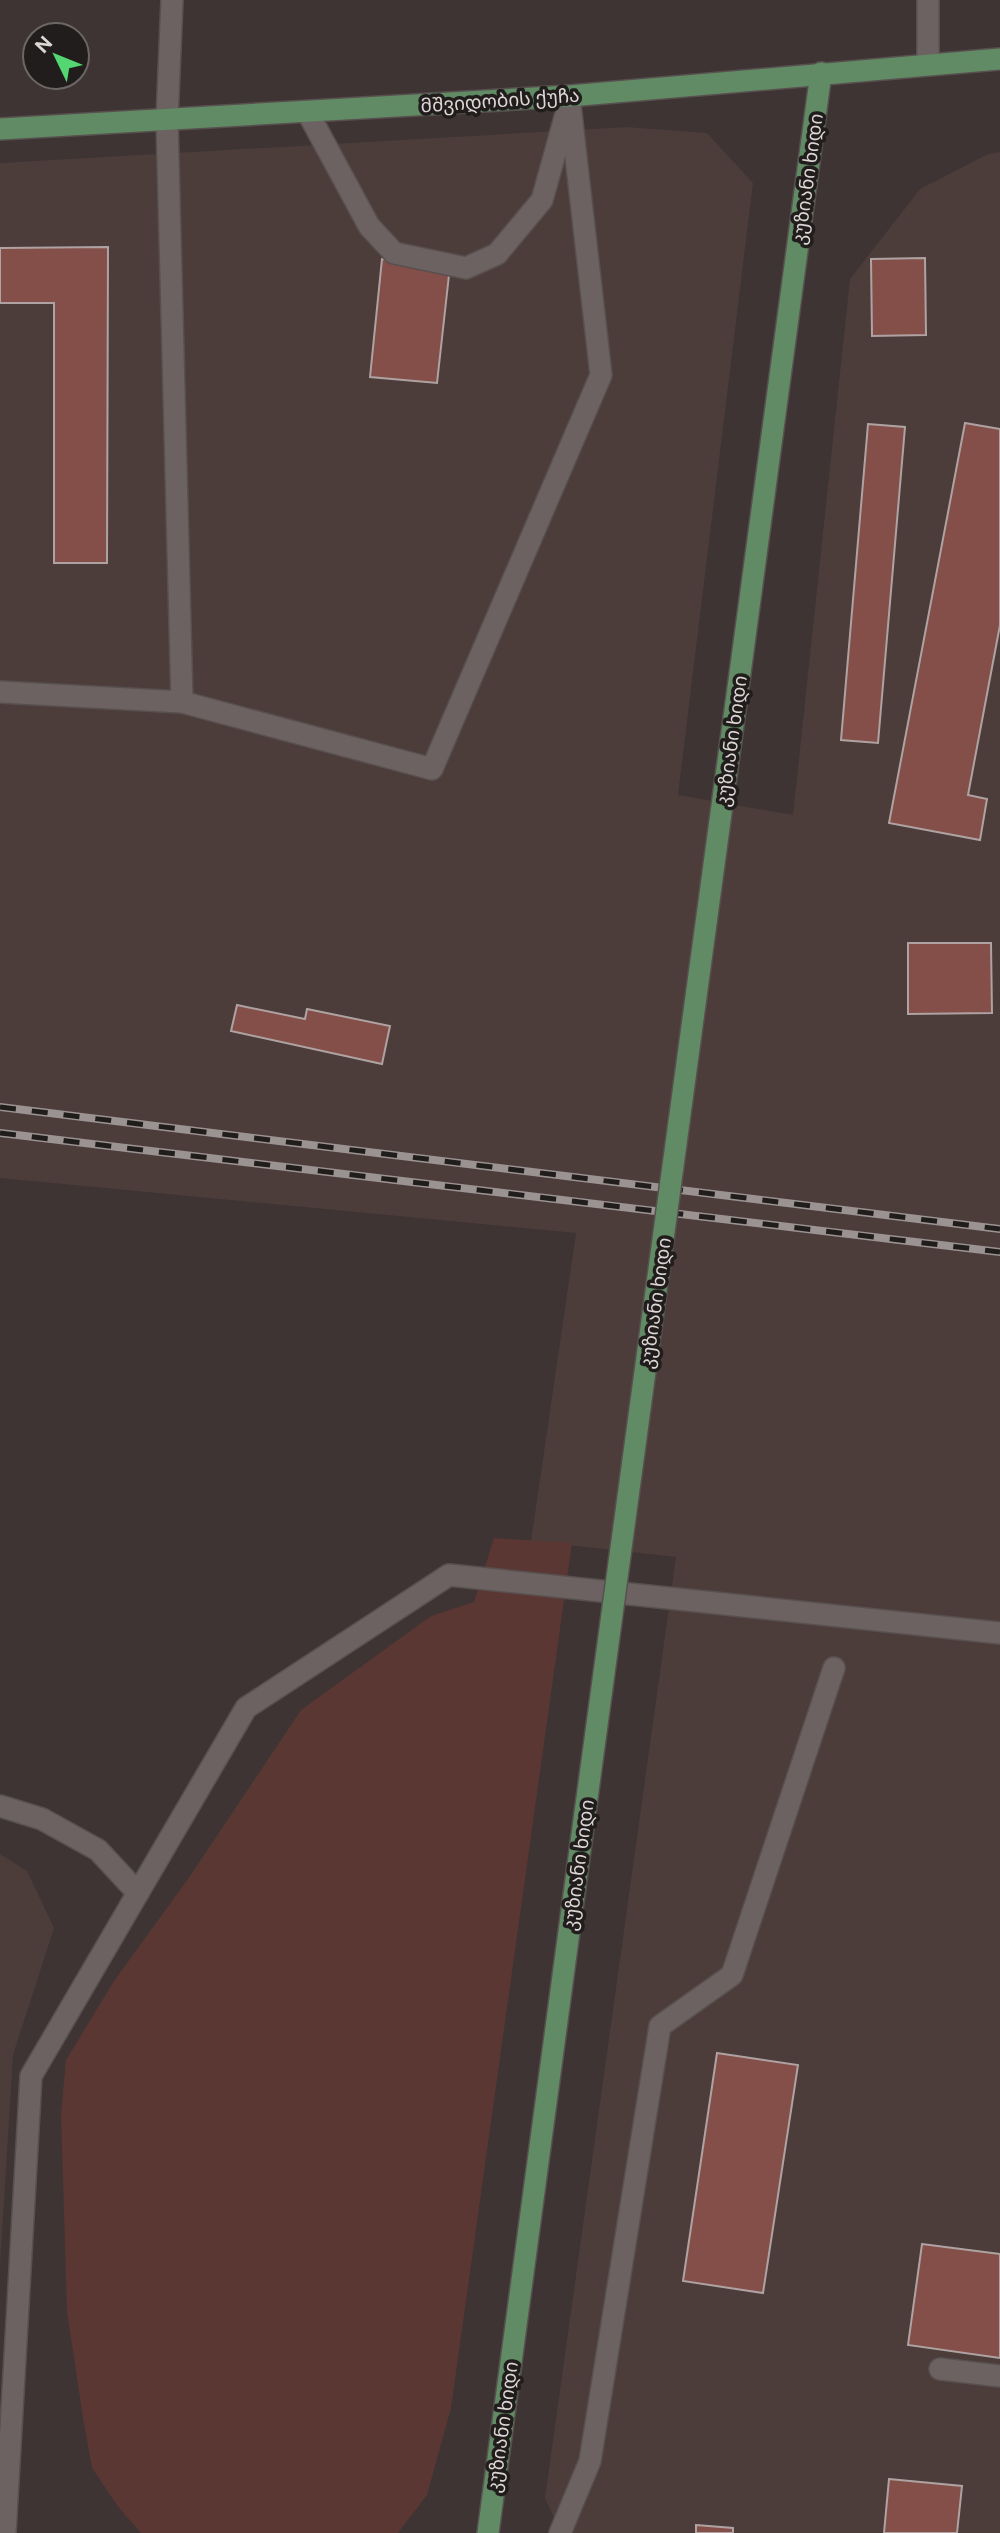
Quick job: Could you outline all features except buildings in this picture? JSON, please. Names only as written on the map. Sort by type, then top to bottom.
[{"type":"main road","name":"მშვიდობის ქუჩა","points":[[0,129],[569,96],[1000,59]]},
{"type":"main road","name":"კუზიანი ხიდი","points":[[488,2533],[821,73]]},
{"type":"street","points":[[172,0],[167,120],[182,702]]},
{"type":"street","points":[[928,0],[928,64]]},
{"type":"street","points":[[308,113],[369,226],[394,253],[466,268],[497,254],[542,200],[569,96]]},
{"type":"street","points":[[0,692],[182,702],[432,769],[601,375],[569,96]]},
{"type":"street","points":[[5,2533],[6,2405],[31,2076],[246,1708],[450,1575],[1000,1633]]},
{"type":"street","points":[[560,2533],[590,2461],[660,2026],[733,1975],[834,1668]]},
{"type":"street","points":[[0,1805],[42,1819],[98,1850],[138,1893]]},
{"type":"street","points":[[940,2369],[1000,2376]]},
{"type":"shaded area","points":[[627,127],[707,133],[753,183],[678,795],[793,815],[850,279],[920,189],[988,154],[1000,152],[1000,2533],[561,2533],[545,2498],[676,1557],[531,1541],[576,1233],[0,1178],[0,163]]},
{"type":"shaded area","points":[[494,1538],[572,1543],[451,2408],[427,2495],[398,2533],[141,2533],[119,2508],[92,2468],[83,2418],[67,2311],[61,2114],[66,2060],[114,1981],[188,1879],[301,1710],[431,1616],[474,1602]]},
{"type":"shaded area","points":[[0,1854],[27,1871],[54,1928],[13,2055],[0,2265]]},
{"type":"railway","points":[[0,1107],[1000,1229]]},
{"type":"railway","points":[[0,1133],[1000,1252]]}]
